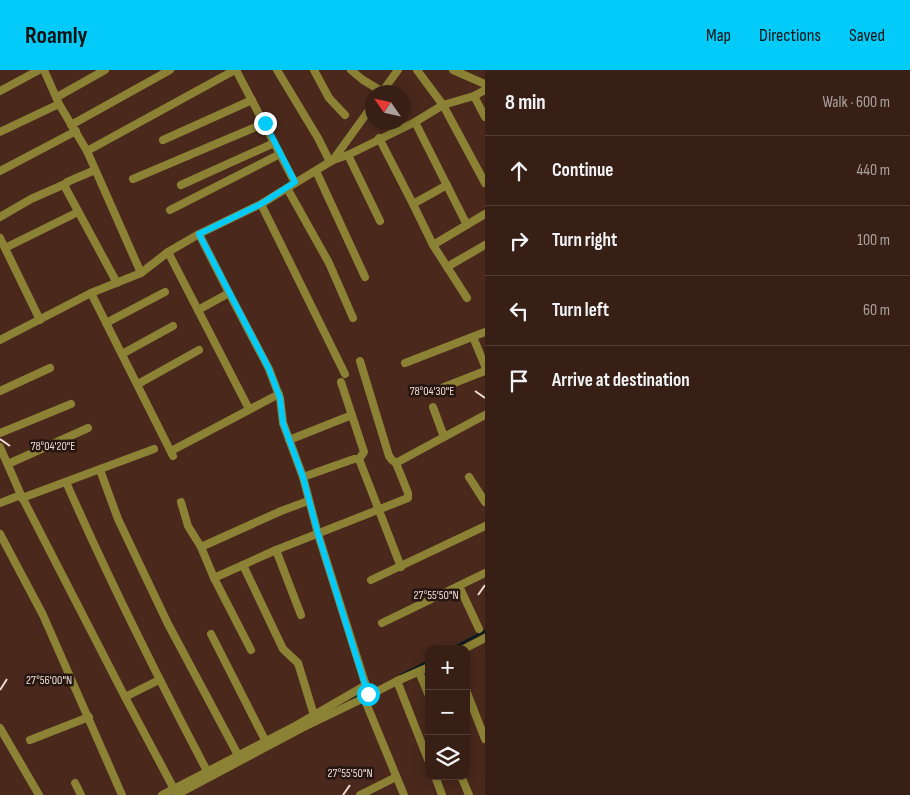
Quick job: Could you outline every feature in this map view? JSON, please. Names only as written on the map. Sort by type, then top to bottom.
[{"type":"street","points":[[0,91],[39,70]]},
{"type":"street","points":[[44,70],[58,101],[86,151],[141,273]]},
{"type":"street","points":[[0,132],[58,101],[105,70]]},
{"type":"street","points":[[0,171],[170,70]]},
{"type":"street","points":[[86,151],[235,70],[295,182]]},
{"type":"street","points":[[277,70],[331,161]]},
{"type":"street","points":[[314,70],[329,98],[345,115]]},
{"type":"street","points":[[351,70],[371,85]]},
{"type":"street","points":[[388,85],[398,70]]},
{"type":"street","points":[[417,70],[442,106],[485,183]]},
{"type":"street","points":[[453,70],[485,84]]},
{"type":"street","points":[[0,340],[91,293],[141,273],[168,252],[199,234],[261,204],[331,161],[348,155],[442,106],[474,96],[485,90]]},
{"type":"street","points":[[474,96],[485,117]]},
{"type":"street","points":[[162,140],[252,100]]},
{"type":"street","points":[[331,161],[365,115]]},
{"type":"street","points":[[414,122],[467,225]]},
{"type":"street","points":[[133,180],[265,123]]},
{"type":"street","points":[[380,138],[434,246],[467,298]]},
{"type":"street","points":[[181,185],[274,143]]},
{"type":"street","points":[[170,210],[280,154]]},
{"type":"street","points":[[348,155],[380,221]]},
{"type":"street","points":[[0,218],[31,199],[95,170]]},
{"type":"street","points":[[316,171],[365,277]]},
{"type":"street","points":[[65,184],[65,189],[117,282]]},
{"type":"street","points":[[413,204],[447,185]]},
{"type":"street","points":[[287,188],[329,263],[354,318]]},
{"type":"street","points":[[261,204],[345,374]]},
{"type":"street","points":[[5,248],[78,212]]},
{"type":"street","points":[[434,246],[485,214]]},
{"type":"street","points":[[199,234],[269,369],[279,394],[282,404],[281,416],[303,477],[308,501],[366,692],[404,795]]},
{"type":"street","points":[[0,238],[40,320]]},
{"type":"street","points":[[447,267],[485,245]]},
{"type":"street","points":[[168,252],[249,409]]},
{"type":"street","points":[[106,323],[165,292]]},
{"type":"street","points":[[91,293],[172,453],[279,394]]},
{"type":"street","points":[[198,310],[229,293]]},
{"type":"street","points":[[122,354],[173,326]]},
{"type":"street","points":[[405,363],[485,332]]},
{"type":"street","points":[[473,337],[485,366]]},
{"type":"street","points":[[138,384],[199,350]]},
{"type":"street","points":[[214,578],[276,550],[408,498],[408,493],[396,463],[389,456],[360,361]]},
{"type":"street","points":[[0,391],[50,368]]},
{"type":"street","points":[[444,387],[485,371]]},
{"type":"street","points":[[341,382],[364,452],[359,459]]},
{"type":"street","points":[[0,432],[71,404]]},
{"type":"street","points":[[433,407],[444,438]]},
{"type":"street","points":[[289,440],[352,415]]},
{"type":"street","points":[[396,463],[485,415]]},
{"type":"street","points":[[8,464],[88,428]]},
{"type":"street","points":[[1,449],[22,496],[175,792]]},
{"type":"street","points":[[0,503],[66,482],[154,449]]},
{"type":"street","points":[[303,477],[354,459],[359,459]]},
{"type":"street","points":[[359,459],[401,567]]},
{"type":"street","points":[[100,470],[118,519],[168,624],[238,755]]},
{"type":"street","points":[[469,477],[485,502]]},
{"type":"street","points":[[66,482],[100,558],[159,680],[207,771]]},
{"type":"street","points":[[201,547],[308,501]]},
{"type":"street","points":[[181,502],[188,526],[201,547],[214,578],[252,650]]},
{"type":"street","points":[[371,580],[485,526]]},
{"type":"street","points":[[0,534],[43,615],[122,795]]},
{"type":"street","points":[[276,550],[301,615]]},
{"type":"street","points":[[243,565],[283,649],[298,663],[314,715]]},
{"type":"street","points":[[382,623],[485,573]]},
{"type":"street","points":[[459,586],[478,629]]},
{"type":"street","points":[[211,634],[265,740]]},
{"type":"street","points":[[470,646],[485,638]]},
{"type":"street","points":[[175,792],[207,771],[314,715],[425,669]]},
{"type":"street","points":[[419,672],[426,690]]},
{"type":"street","points":[[125,698],[159,680]]},
{"type":"street","points":[[396,681],[425,752]]},
{"type":"street","points":[[162,795],[175,792],[302,728],[366,692]]},
{"type":"street","points":[[470,700],[485,739]]},
{"type":"street","points":[[30,740],[88,717]]},
{"type":"street","points":[[0,728],[39,795]]},
{"type":"street","points":[[360,795],[396,777]]},
{"type":"street","points":[[436,780],[442,795]]},
{"type":"street","points":[[463,780],[469,795]]},
{"type":"street","points":[[74,783],[81,795]]},
{"type":"waterway","points":[[459,645],[485,631]]},
{"type":"waterway","points":[[401,675],[425,663]]},
{"type":"waterway","points":[[352,700],[376,688]]},
{"type":"route","points":[[265,123],[295,182],[261,204],[199,234],[269,369],[280,398],[283,423],[303,477],[308,501],[368,694]]}]
